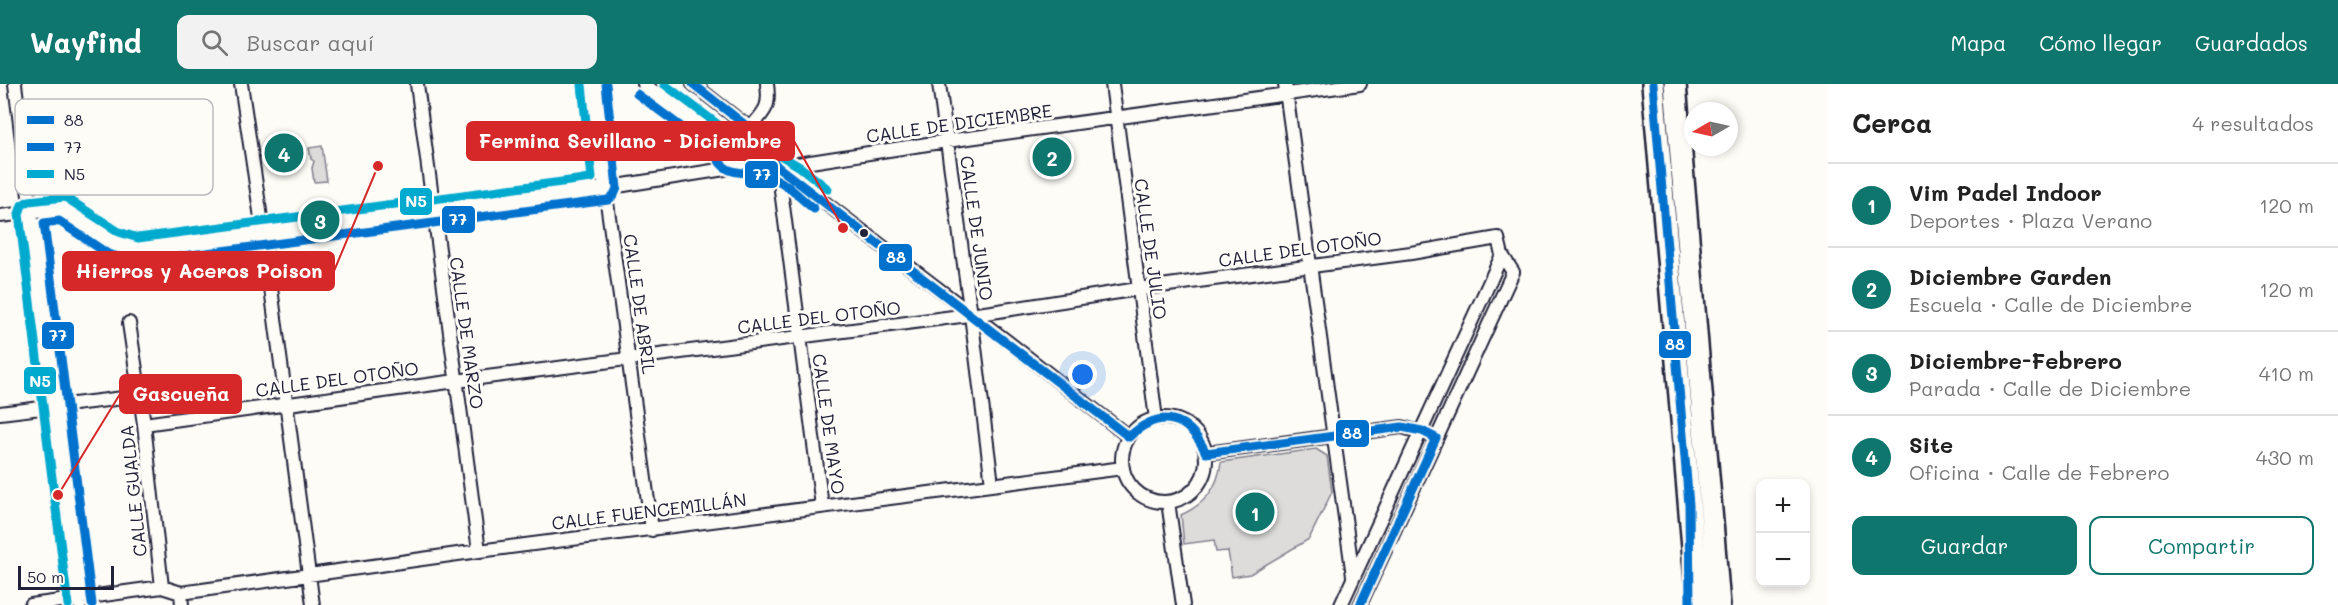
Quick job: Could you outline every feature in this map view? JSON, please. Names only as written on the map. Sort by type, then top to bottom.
[{"type":"highway","points":[[1653,84],[1698,605]]},
{"type":"highway","points":[[1675,84],[1719,605]]},
{"type":"highway","points":[[1689,505],[1690,605]]},
{"type":"street","points":[[15,84],[17,99]]},
{"type":"street","points":[[241,84],[313,605]]},
{"type":"street","name":"CALLE DE MARZO","points":[[417,84],[479,550]]},
{"type":"street","name":"CALLE DE ABRIL","points":[[594,84],[605,188],[652,530]]},
{"type":"street","points":[[644,84],[724,144]]},
{"type":"street","points":[[693,84],[759,133],[767,155],[778,167],[1129,437]]},
{"type":"street","points":[[767,84],[770,101],[764,112],[748,125],[736,125],[729,129],[724,144],[726,153],[733,159],[778,167]]},
{"type":"street","name":"CALLE DE JUNIO","points":[[939,84],[992,484]]},
{"type":"street","name":"CALLE DE JULIO","points":[[1112,84],[1155,418]]},
{"type":"street","name":"CALLE DE DICIEMBRE","points":[[778,167],[947,141],[1116,119],[1285,90],[1360,84]]},
{"type":"street","points":[[1285,90],[1353,577]]},
{"type":"street","points":[[0,216],[62,209],[114,243],[137,250],[605,188],[725,169],[756,157],[762,142]]},
{"type":"street","name":"CALLE DE MAYO","points":[[778,167],[822,506]]},
{"type":"street","points":[[29,195],[79,602]]},
{"type":"street","name":"CALLE DEL OTOÑO","points":[[144,424],[456,381],[971,315],[1138,289],[1411,253],[1498,238],[1502,255]]},
{"type":"street","points":[[1341,605],[1502,255]]},
{"type":"street","points":[[1360,605],[1513,272],[1502,255]]},
{"type":"street","name":"CALLE GUALDA","points":[[129,323],[144,424],[162,587]]},
{"type":"street","points":[[0,413],[140,396]]},
{"type":"street","points":[[1155,418],[1175,420],[1193,429],[1206,453],[1204,473],[1193,491],[1181,499],[1168,502],[1155,501],[1139,494],[1127,480],[1123,468],[1124,447],[1129,437],[1145,422],[1155,418]]},
{"type":"street","points":[[1206,453],[1402,427],[1422,431],[1436,438]]},
{"type":"street","name":"CALLE FUENCEMILLÁN","points":[[182,599],[309,576],[479,550],[652,530],[1123,468]]},
{"type":"street","points":[[1168,502],[1183,605]]},
{"type":"street","points":[[31,605],[79,602],[162,587],[182,599]]},
{"type":"shaded area","points":[[322,146],[327,181],[314,182],[312,168],[314,161],[311,159],[309,148]]},
{"type":"shaded area","points":[[1316,449],[1327,456],[1332,492],[1309,539],[1250,574],[1232,577],[1228,551],[1216,552],[1214,540],[1184,544],[1181,515],[1197,506],[1209,494],[1217,480],[1221,462]]},
{"type":"transit line","name":"77","points":[[92,604],[44,223],[59,221],[108,254],[137,262],[608,200],[617,188],[606,84]]},
{"type":"transit line","name":"N5","points":[[664,84],[732,135],[738,148],[780,155],[828,189]]},
{"type":"transit line","name":"88","points":[[693,84],[744,124],[754,129],[778,167],[1129,437],[1140,428],[1162,419],[1172,420],[1191,430],[1206,453],[1402,427],[1422,431],[1436,438],[1360,605]]},
{"type":"transit line","name":"88","points":[[1653,84],[1689,505],[1690,605]]},
{"type":"transit line","name":"N5","points":[[68,605],[19,214],[22,205],[29,201],[65,197],[119,232],[138,238],[592,178],[582,85]]},
{"type":"transit line","name":"77","points":[[637,94],[714,151],[724,167],[738,172],[771,177],[788,187],[814,209]]},
{"type":"place","name":"Site","points":[[284,153]]},
{"type":"place","name":"Diciembre Garden","points":[[1052,157]]},
{"type":"place","name":"Hierros y Aceros Poison","points":[[378,166]]},
{"type":"place","name":"Diciembre-Febrero","points":[[320,220]]},
{"type":"place","name":"Fermina Sevillano - Diciembre","points":[[843,228]]},
{"type":"place","name":"Gascueña","points":[[58,495]]},
{"type":"place","name":"Vim Padel Indoor","points":[[1255,512]]}]
